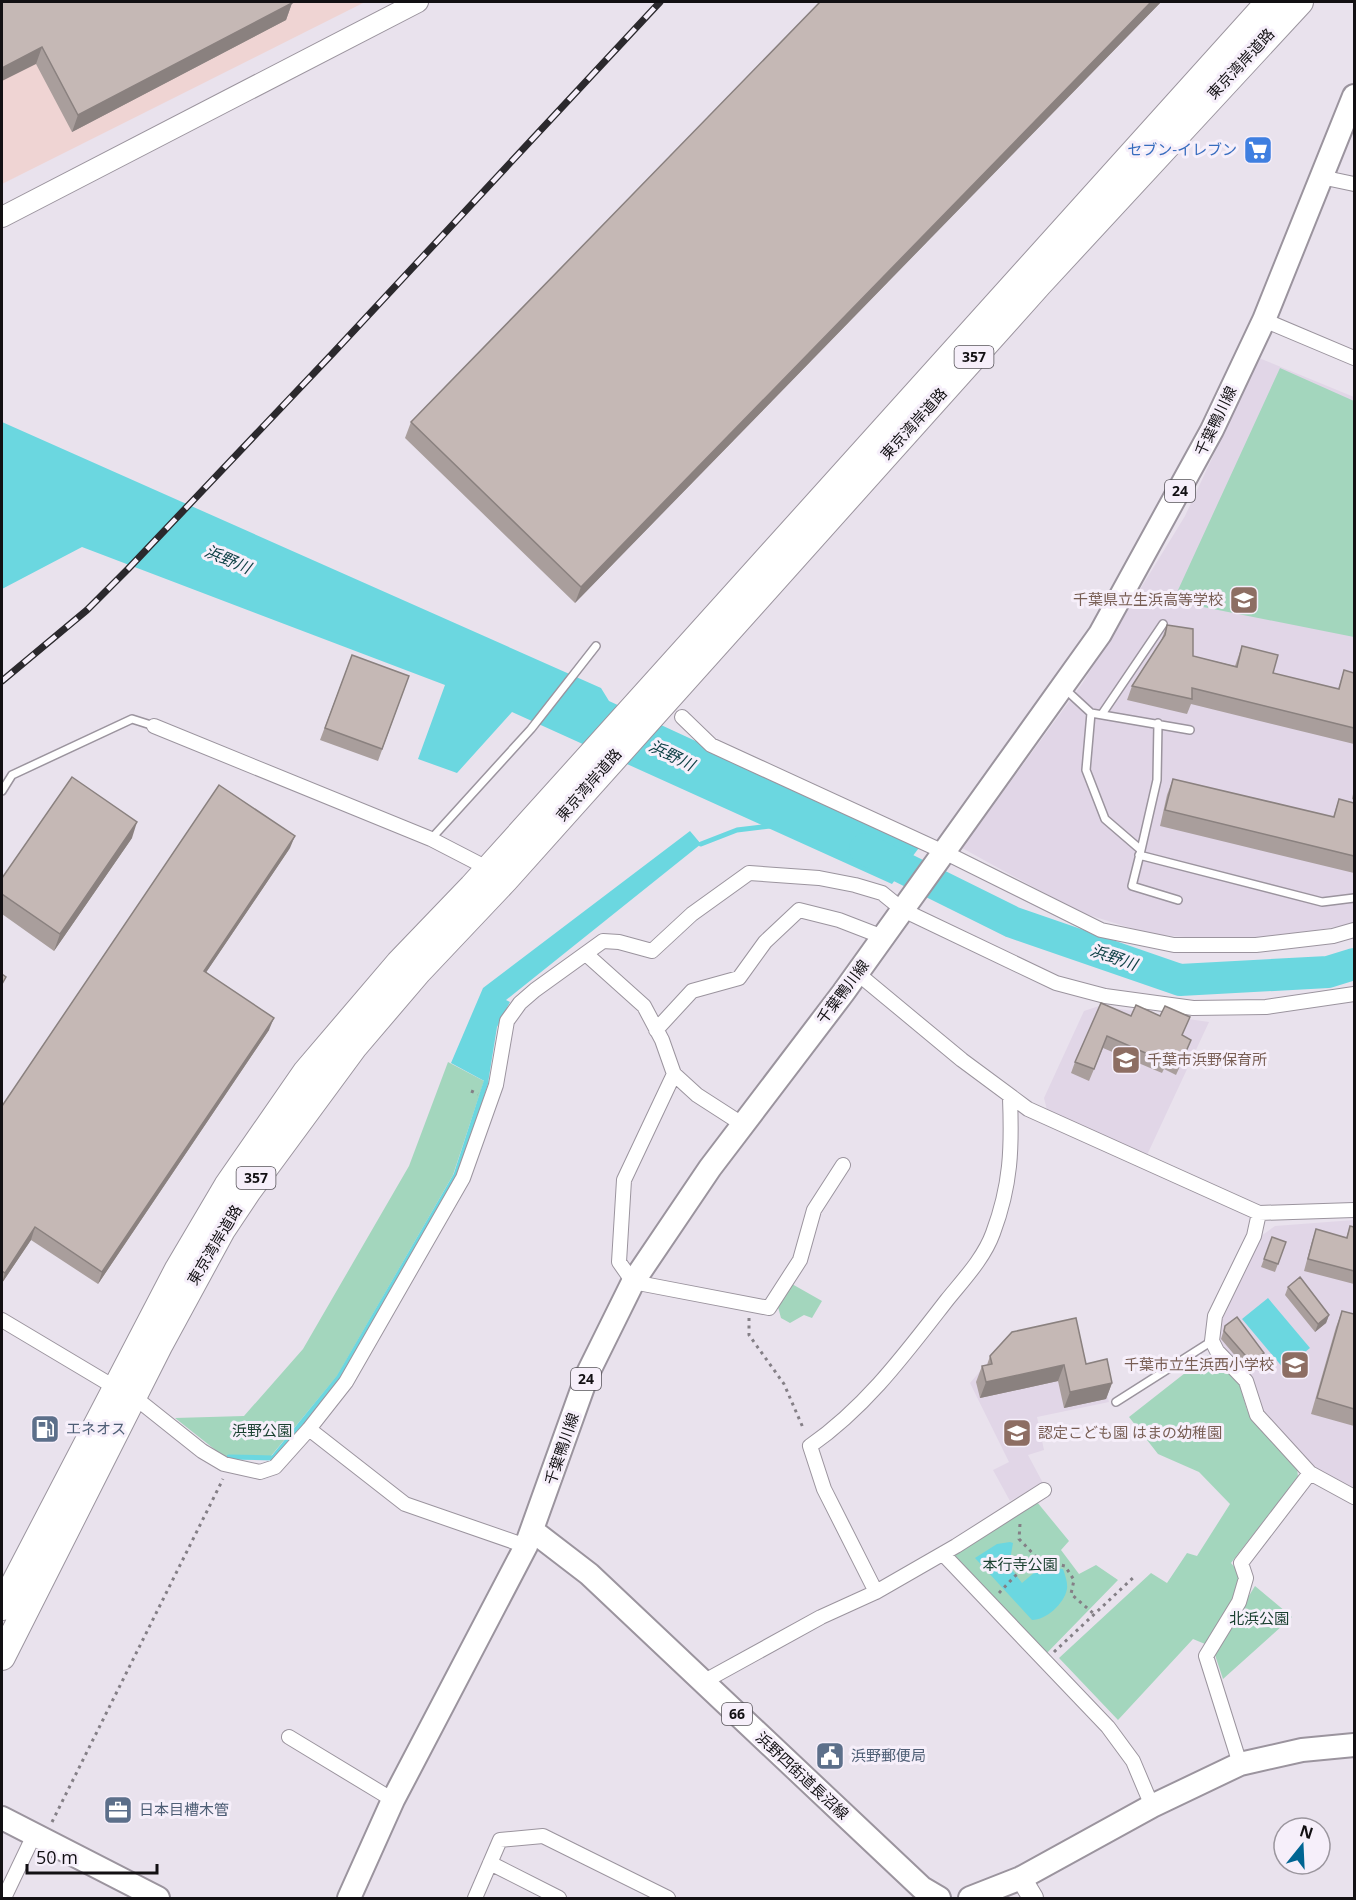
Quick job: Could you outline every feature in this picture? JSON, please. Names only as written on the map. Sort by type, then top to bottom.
[{"type":"highway","name":"東京湾岸道路","points":[[2,1607],[124,1392],[222,1230],[300,1116],[347,1055],[497,874],[1269,2]]},
{"type":"highway","name":"東京湾岸道路","points":[[643,710],[1300,2]]},
{"type":"highway","name":"東京湾岸道路","points":[[2,1657],[124,1392]]},
{"type":"main road","name":"千葉鴨川線","points":[[349,1899],[393,1800],[530,1539],[588,1372],[633,1282],[742,1124],[884,937],[1064,688],[1100,634],[1156,536],[1212,430],[1264,320],[1354,96]]},
{"type":"main road","name":"浜野四街道長沼線","points":[[530,1539],[589,1574],[922,1888],[939,1899]]},
{"type":"main road","points":[[970,1899],[1021,1878],[1152,1806],[1240,1764],[1302,1750],[1354,1745]]},
{"type":"main road","points":[[2,1818],[158,1899]]},
{"type":"street","points":[[2,217],[418,2]]},
{"type":"street","points":[[1321,177],[1354,184]]},
{"type":"street","points":[[1264,320],[1354,358]]},
{"type":"street","points":[[682,717],[711,745],[944,852],[1101,930],[1174,945],[1256,945],[1334,936],[1354,930]]},
{"type":"street","points":[[154,726],[431,839],[497,874]]},
{"type":"street","points":[[2,1320],[124,1392],[202,1451],[229,1466],[260,1472],[275,1467],[309,1430],[346,1382],[463,1178],[496,1085],[507,1021],[520,1003],[603,941],[619,942],[652,951],[692,914],[749,873],[819,878],[882,893],[904,908],[1056,983],[1105,996],[1193,1008],[1266,1007],[1354,994]]},
{"type":"street","points":[[656,1030],[692,991],[739,978],[765,942],[799,910],[839,920],[884,937]]},
{"type":"street","points":[[586,954],[644,1006],[674,1074],[697,1095],[742,1124]]},
{"type":"street","points":[[857,973],[1010,1098],[1028,1109],[1259,1213],[1354,1210]]},
{"type":"street","points":[[674,1074],[624,1180],[619,1262],[633,1282],[769,1308],[800,1260],[814,1210],[843,1165]]},
{"type":"street","points":[[876,1592],[824,1489],[810,1446],[837,1427],[883,1383],[978,1261],[993,1235],[1004,1198],[1012,1153],[1010,1098]]},
{"type":"street","points":[[1259,1213],[1254,1236],[1215,1316],[1212,1341],[1217,1351],[1246,1381],[1257,1415],[1310,1473],[1354,1497]]},
{"type":"street","points":[[309,1430],[405,1504],[530,1539]]},
{"type":"street","points":[[1240,1764],[1206,1656],[1239,1602],[1246,1578],[1241,1563],[1310,1473]]},
{"type":"street","points":[[703,1682],[821,1617],[876,1592],[943,1554],[1044,1490]]},
{"type":"street","points":[[943,1554],[1108,1727],[1133,1761],[1152,1806]]},
{"type":"street","points":[[289,1737],[393,1800]]},
{"type":"street","points":[[475,1899],[500,1840],[543,1836],[668,1899]]},
{"type":"street","points":[[4,1899],[39,1837]]},
{"type":"street","points":[[490,1863],[559,1899]]},
{"type":"street","points":[[1021,1878],[1033,1899]]},
{"type":"lane","points":[[1102,714],[1163,624]]},
{"type":"lane","points":[[431,839],[531,729],[596,646]]},
{"type":"lane","points":[[1064,688],[1091,713],[1190,730]]},
{"type":"lane","points":[[1091,713],[1086,770],[1106,819],[1140,853],[1322,902],[1354,898]]},
{"type":"lane","points":[[2,791],[12,775],[132,719],[154,726]]},
{"type":"lane","points":[[1158,723],[1157,780],[1132,885],[1178,900]]},
{"type":"lane","points":[[1116,1402],[1212,1341]]},
{"type":"path","points":[[471,1091],[478,1094]]},
{"type":"path","points":[[750,1304],[749,1335],[784,1384],[810,1446]]},
{"type":"path","points":[[39,1837],[229,1466]]},
{"type":"path","points":[[1021,1504],[1019,1539],[1039,1560],[1065,1566],[1074,1580],[1071,1594],[1094,1614]]},
{"type":"path","points":[[1002,1589],[1016,1575],[1039,1560]]},
{"type":"path","points":[[1044,1661],[1136,1575]]},
{"type":"shaded area","points":[[2,2],[365,2],[2,184]]},
{"type":"shaded area","name":"千葉県立生浜高等学校","points":[[1259,358],[1354,397],[1354,924],[1244,942],[1150,934],[1079,912],[962,848],[1082,684],[1185,516]]},
{"type":"shaded area","name":"千葉市浜野保育所","points":[[1099,1006],[1209,1022],[1147,1155],[1047,1110],[1044,1098],[1084,1011]]},
{"type":"shaded area","name":"千葉市立生浜西小学校","points":[[1354,1220],[1354,1489],[1312,1466],[1262,1413],[1219,1350],[1218,1328],[1261,1236],[1275,1226]]},
{"type":"shaded area","name":"認定こども園 はまの幼稚園","points":[[1000,1348],[1081,1374],[1101,1370],[1109,1402],[1037,1417],[1044,1450],[1028,1455],[1043,1483],[1010,1501],[993,1470],[1009,1462],[970,1383]]},
{"type":"green space","points":[[1280,368],[1354,401],[1354,637],[1173,601]]},
{"type":"green space","name":"浜野公園","points":[[448,1062],[484,1081],[453,1175],[337,1376],[271,1456],[223,1456],[175,1418],[244,1416],[303,1349],[409,1166]]},
{"type":"green space","points":[[792,1284],[822,1301],[812,1318],[804,1315],[790,1323],[781,1318],[778,1307]]},
{"type":"green space","points":[[1208,1355],[1239,1382],[1247,1410],[1255,1424],[1297,1467],[1298,1477],[1231,1563],[1241,1575],[1235,1599],[1205,1644],[1193,1639],[1118,1720],[1059,1658],[1151,1573],[1167,1583],[1187,1553],[1197,1556],[1230,1504],[1199,1472],[1158,1454],[1129,1417]]},
{"type":"green space","name":"本行寺公園","points":[[1037,1502],[1069,1541],[1061,1550],[1079,1574],[1096,1565],[1118,1580],[1044,1656],[950,1555]]},
{"type":"green space","name":"北浜公園","points":[[1255,1586],[1292,1617],[1223,1679],[1214,1652]]},
{"type":"water","points":[[2,422],[601,688],[609,701],[921,845],[892,884],[512,712],[457,773],[418,759],[445,685],[82,547],[2,589]]},
{"type":"water","points":[[690,831],[701,844],[506,1000],[510,1002],[497,1027],[488,1083],[451,1063],[483,988]]},
{"type":"water","points":[[1268,1298],[1310,1348],[1284,1369],[1242,1319]]},
{"type":"water","points":[[1013,1543],[1009,1566],[1022,1583],[1042,1566],[1063,1569],[1067,1584],[1065,1595],[1058,1605],[1043,1617],[1032,1620],[975,1558],[997,1544]]},
{"type":"building","points":[[2,2],[292,3],[78,115],[42,47],[2,68]]},
{"type":"building","points":[[820,2],[1151,2],[581,587],[411,422]]},
{"type":"building","points":[[1167,625],[1193,629],[1193,656],[1237,667],[1242,646],[1278,655],[1273,673],[1339,689],[1344,670],[1354,673],[1354,728],[1192,688],[1192,699],[1132,686],[1165,635]]},
{"type":"building","points":[[352,655],[409,676],[382,749],[325,728]]},
{"type":"building","points":[[72,777],[137,822],[60,934],[2,894],[2,878]]},
{"type":"building","points":[[1173,779],[1334,817],[1339,799],[1354,803],[1354,856],[1165,810]]},
{"type":"building","points":[[219,785],[295,836],[204,971],[274,1018],[102,1272],[35,1227],[5,1273],[2,1271],[2,1106]]},
{"type":"building","points":[[1101,1003],[1131,1016],[1136,1005],[1160,1016],[1165,1006],[1190,1017],[1182,1035],[1191,1040],[1181,1063],[1168,1057],[1166,1062],[1107,1036],[1094,1069],[1075,1062]]},
{"type":"building","points":[[1350,1226],[1354,1227],[1354,1271],[1308,1259],[1316,1229],[1347,1238]]},
{"type":"building","points":[[1272,1237],[1286,1242],[1278,1264],[1264,1259]]},
{"type":"building","points":[[1300,1277],[1329,1315],[1318,1324],[1288,1287]]},
{"type":"building","points":[[1342,1311],[1354,1314],[1354,1409],[1317,1398]]},
{"type":"building","points":[[1237,1317],[1264,1353],[1251,1362],[1224,1331],[1225,1326]]},
{"type":"building","points":[[1076,1318],[1086,1364],[1107,1359],[1112,1383],[1070,1392],[1064,1365],[986,1382],[982,1366],[992,1364],[990,1356],[1012,1332]]},
{"type":"waterway","points":[[701,844],[737,830],[770,826]]},
{"type":"waterway","name":"浜野川","points":[[865,849],[1012,922],[1180,980],[1328,972],[1354,964]]},
{"type":"waterway","points":[[229,1457],[273,1458],[339,1377],[456,1175],[486,1082]]},
{"type":"railway","points":[[2,681],[87,610],[128,569],[660,2]]},
{"type":"place","name":"セブン-イレブン","points":[[1258,150]]},
{"type":"place","name":"千葉県立生浜高等学校","points":[[1244,600]]},
{"type":"place","name":"千葉市浜野保育所","points":[[1126,1060]]},
{"type":"place","name":"千葉市立生浜西小学校","points":[[1295,1365]]},
{"type":"place","name":"エネオス","points":[[45,1429]]},
{"type":"place","name":"認定こども園 はまの幼稚園","points":[[1017,1433]]},
{"type":"place","name":"浜野郵便局","points":[[830,1756]]},
{"type":"place","name":"日本目槽木管","points":[[118,1810]]}]
